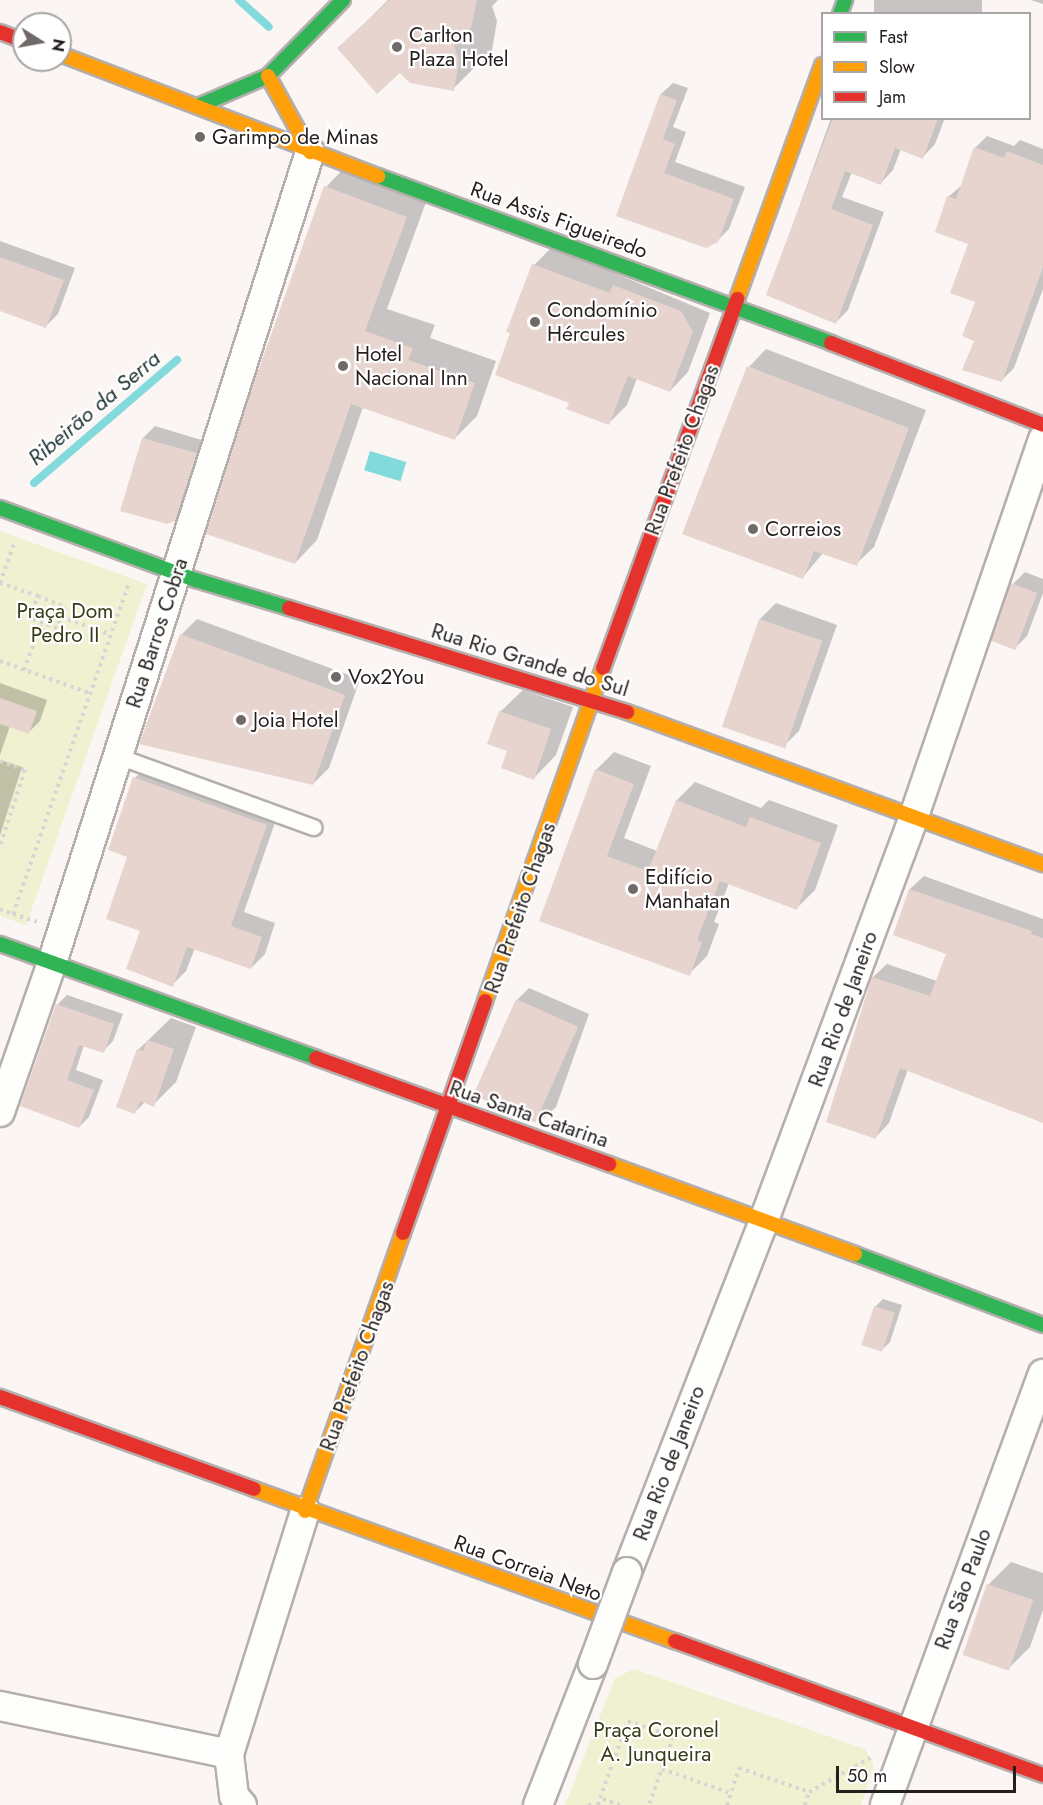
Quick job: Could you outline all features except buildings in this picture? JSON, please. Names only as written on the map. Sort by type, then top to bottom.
[{"type":"street","points":[[198,106],[268,76],[343,0]]},
{"type":"street","name":"Rua Assis Figueiredo","points":[[72,59],[198,106],[310,153],[734,305],[1043,424]]},
{"type":"street","name":"Rua Prefeito Chagas","points":[[229,1754],[305,1511],[450,1109],[592,699],[821,68]]},
{"type":"street","points":[[268,76],[310,153]]},
{"type":"street","name":"Rua Barros Cobra","points":[[0,1112],[52,963],[310,153]]},
{"type":"street","name":"Rua Rio de Janeiro","points":[[538,1805],[764,1220],[914,816],[1043,440]]},
{"type":"street","name":"Rua Rio Grande do Sul","points":[[0,508],[177,573],[592,699],[1043,864]]},
{"type":"street","name":"Rua Santa Catarina","points":[[0,944],[450,1109],[764,1220],[1043,1325]]},
{"type":"street","name":"Rua São Paulo","points":[[885,1805],[1043,1374]]},
{"type":"street","name":"Rua Correia Neto","points":[[0,1397],[305,1511],[1043,1775]]},
{"type":"street","points":[[0,1706],[229,1754],[234,1796],[242,1805]]},
{"type":"lane","points":[[118,756],[313,826]]},
{"type":"path","points":[[7,542],[25,548]]},
{"type":"path","points":[[14,544],[0,583],[38,596],[65,607],[57,628],[30,618],[38,596]]},
{"type":"path","points":[[14,914],[128,585],[118,582]]},
{"type":"path","points":[[61,617],[110,634]]},
{"type":"path","points":[[24,669],[41,623]]},
{"type":"path","points":[[0,661],[89,693]]},
{"type":"path","points":[[0,761],[25,770],[0,846]]},
{"type":"path","points":[[0,909],[37,922]]},
{"type":"path","points":[[588,1805],[596,1805],[600,1798],[628,1720],[673,1737],[649,1805]]},
{"type":"path","points":[[805,1805],[809,1792],[872,1757]]},
{"type":"path","points":[[726,1805],[739,1768],[809,1792]]},
{"type":"path","points":[[662,1769],[730,1793]]},
{"type":"path","points":[[600,1798],[620,1805]]},
{"type":"green space","name":"Praça Dom Pedro II","points":[[0,531],[147,584],[26,925],[0,916]]},
{"type":"green space","name":"Praça Coronel A. Junqueira","points":[[634,1669],[865,1749],[874,1765],[861,1805],[565,1805],[615,1678]]},
{"type":"water","points":[[370,451],[406,462],[400,481],[364,470]]},
{"type":"waterway","points":[[239,0],[269,27]]},
{"type":"waterway","name":"Ribeirão da Serra","points":[[34,483],[177,360]]},
{"type":"traffic: fast","points":[[198,106],[268,76],[343,0]]},
{"type":"traffic: fast","points":[[841,12],[845,0]]},
{"type":"traffic: fast","points":[[378,176],[831,343]]},
{"type":"traffic: fast","points":[[0,508],[196,580],[289,608]]},
{"type":"traffic: fast","points":[[0,944],[316,1058]]},
{"type":"traffic: fast","points":[[855,1254],[1043,1325]]},
{"type":"traffic: slow","points":[[72,59],[378,176]]},
{"type":"traffic: slow","points":[[737,299],[821,68]]},
{"type":"traffic: slow","points":[[268,76],[310,152]]},
{"type":"traffic: slow","points":[[485,1001],[603,668]]},
{"type":"traffic: slow","points":[[627,712],[1043,864]]},
{"type":"traffic: slow","points":[[609,1164],[855,1254]]},
{"type":"traffic: slow","points":[[305,1511],[403,1233]]},
{"type":"traffic: slow","points":[[254,1489],[675,1641]]},
{"type":"traffic: jam","points":[[0,32],[12,36]]},
{"type":"traffic: jam","points":[[603,668],[737,299]]},
{"type":"traffic: jam","points":[[831,343],[1043,425]]},
{"type":"traffic: jam","points":[[289,608],[627,712]]},
{"type":"traffic: jam","points":[[403,1233],[485,1001]]},
{"type":"traffic: jam","points":[[316,1058],[609,1164]]},
{"type":"traffic: jam","points":[[0,1397],[254,1489]]},
{"type":"traffic: jam","points":[[675,1641],[1043,1775]]},
{"type":"place","name":"Carlton Plaza Hotel","points":[[397,47]]},
{"type":"place","name":"Garimpo de Minas","points":[[200,137]]},
{"type":"place","name":"Condomínio Hércules","points":[[535,322]]},
{"type":"place","name":"Hotel Nacional Inn","points":[[343,366]]},
{"type":"place","name":"Correios","points":[[753,529]]},
{"type":"place","name":"Vox2You","points":[[336,677]]},
{"type":"place","name":"Joia Hotel","points":[[241,720]]},
{"type":"place","name":"Edifício Manhatan","points":[[633,889]]}]
